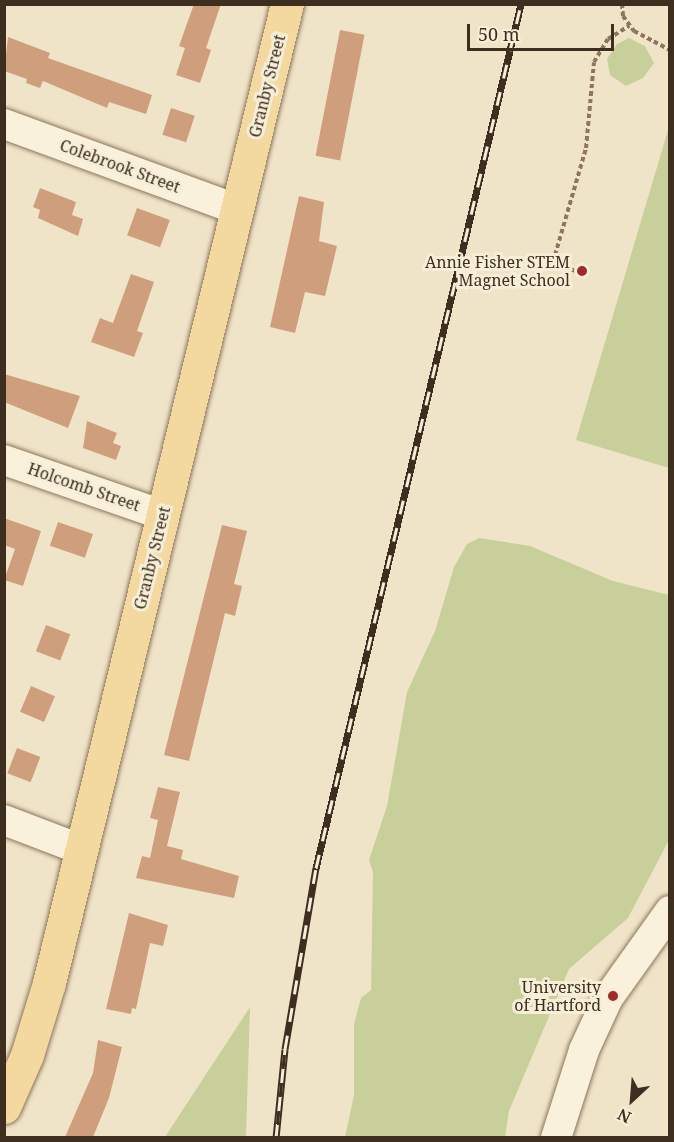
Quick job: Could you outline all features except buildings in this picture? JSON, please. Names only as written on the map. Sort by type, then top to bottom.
[{"type":"main road","name":"Granby Street","points":[[5,1107],[27,1055],[49,982],[287,4]]},
{"type":"street","name":"Colebrook Street","points":[[4,124],[236,209]]},
{"type":"street","name":"Holcomb Street","points":[[4,460],[163,515]]},
{"type":"street","points":[[4,820],[80,849]]},
{"type":"street","points":[[556,1137],[584,1050],[608,998],[669,911]]},
{"type":"path","points":[[622,4],[629,26],[669,50]]},
{"type":"path","points":[[576,271],[558,265],[555,255],[586,148],[594,62],[608,39],[629,26]]},
{"type":"green space","points":[[629,38],[645,46],[654,63],[643,78],[626,86],[610,75],[607,59],[617,44]]},
{"type":"green space","points":[[668,130],[670,130],[669,468],[576,440]]},
{"type":"green space","points":[[479,538],[530,546],[613,581],[669,595],[669,840],[628,918],[569,969],[509,1111],[505,1137],[345,1137],[354,1095],[354,1024],[361,998],[371,990],[373,872],[369,860],[387,806],[407,692],[435,631],[454,567],[467,544]]},
{"type":"green space","points":[[250,1007],[246,1137],[165,1137]]},
{"type":"railway","points":[[276,1138],[285,1049],[316,868],[521,4]]},
{"type":"place","name":"Annie Fisher STEM Magnet School","points":[[582,271]]},
{"type":"place","name":"University of Hartford","points":[[613,996]]}]
